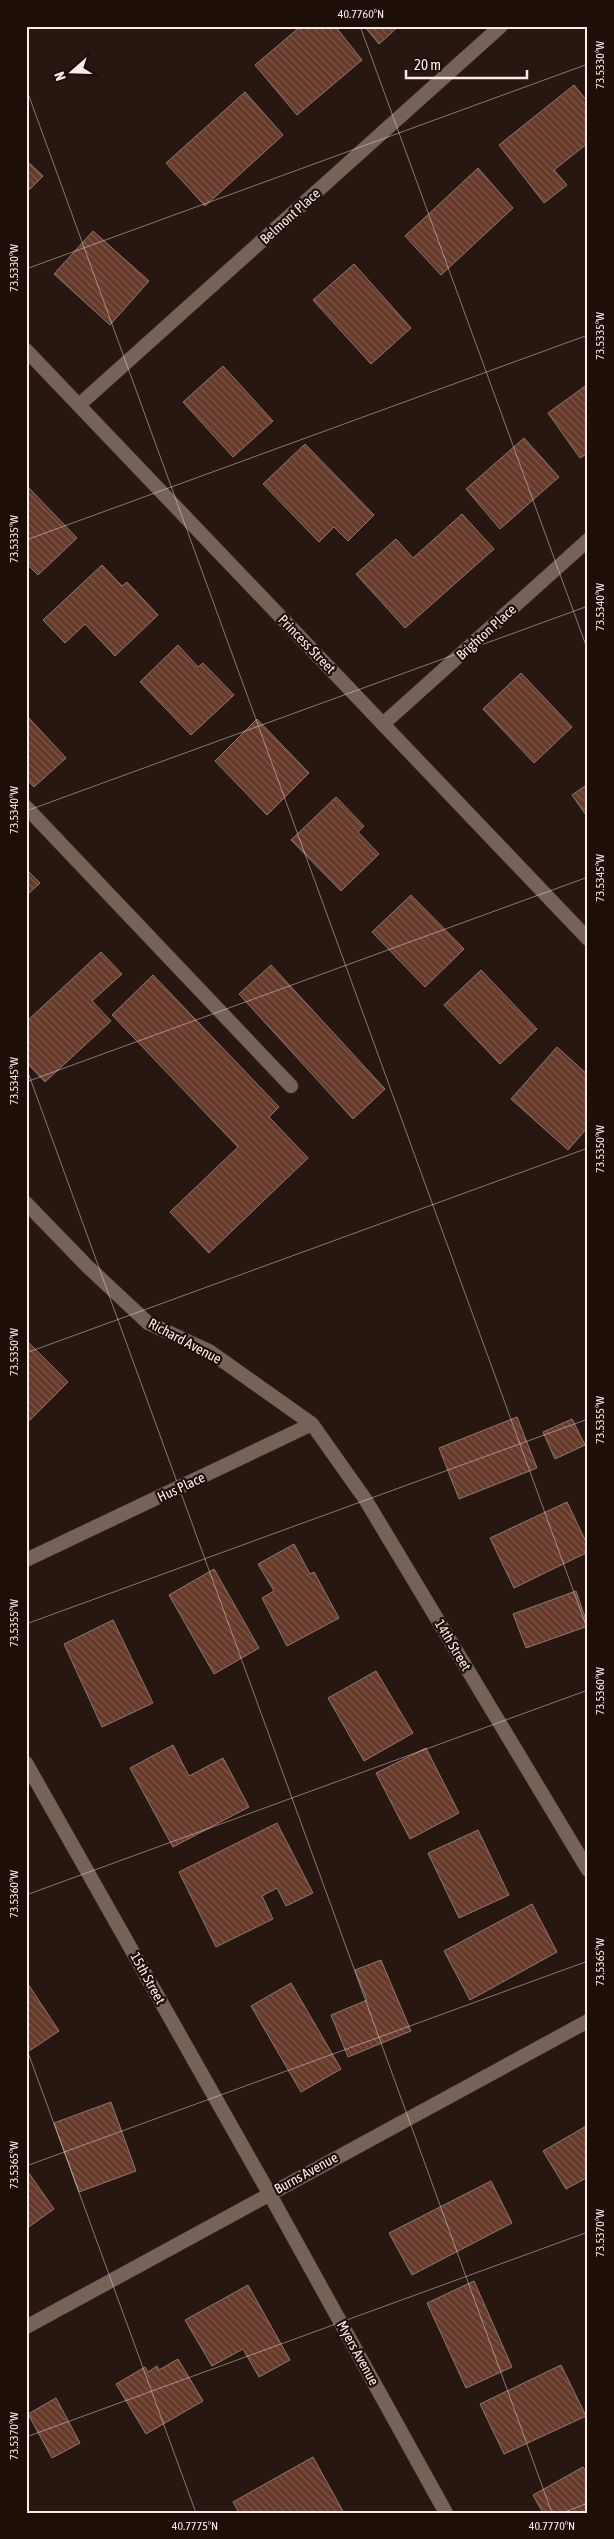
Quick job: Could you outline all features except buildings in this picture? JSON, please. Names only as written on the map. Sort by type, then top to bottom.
[{"type":"street","name":"Belmont Place","points":[[79,405],[501,26]]},
{"type":"street","name":"Princess Street","points":[[26,350],[588,939]]},
{"type":"street","name":"Brighton Place","points":[[383,724],[588,540]]},
{"type":"street","points":[[26,807],[291,1086]]},
{"type":"street","name":"Richard Avenue","points":[[26,1203],[87,1266],[148,1323],[209,1351],[312,1424]]},
{"type":"street","name":"Hus Place","points":[[26,1560],[312,1424]]},
{"type":"street","name":"14th Street","points":[[312,1424],[365,1499],[588,1870]]},
{"type":"street","name":"15th Street","points":[[26,1763],[269,2193]]},
{"type":"street","name":"Burns Avenue","points":[[26,2327],[588,2021]]},
{"type":"street","name":"Myers Avenue","points":[[269,2193],[446,2513]]}]
